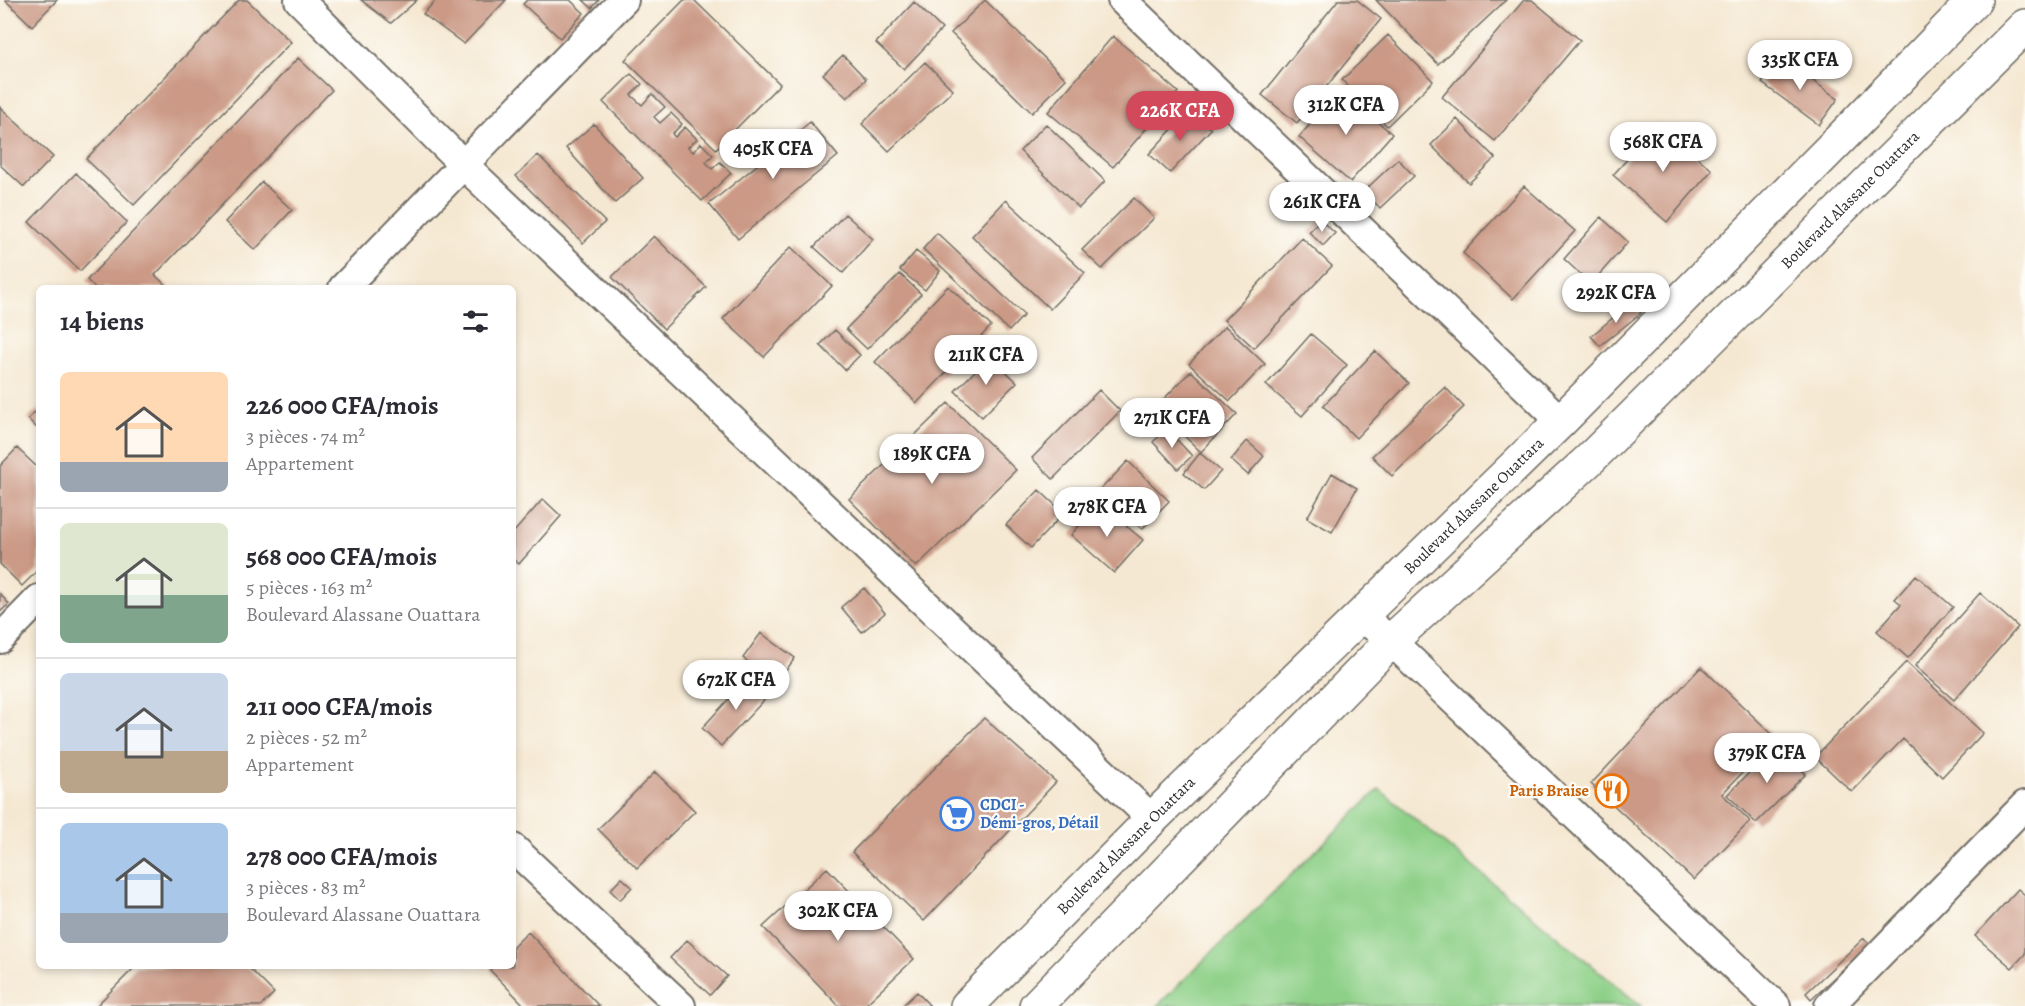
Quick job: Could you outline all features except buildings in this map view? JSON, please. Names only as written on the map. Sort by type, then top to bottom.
[{"type":"main road","name":"Boulevard Alassane Ouattara","points":[[967,1006],[1152,819],[1561,421],[1847,132],[1968,2]]},
{"type":"main road","name":"Boulevard Alassane Ouattara","points":[[1036,1006],[1391,641],[1590,459],[2025,27]]},
{"type":"main road","points":[[1847,132],[1885,166]]},
{"type":"street","points":[[299,0],[464,165],[1152,819]]},
{"type":"street","points":[[346,285],[624,0]]},
{"type":"street","points":[[1122,0],[1561,421]]},
{"type":"street","points":[[0,639],[36,602]]},
{"type":"street","points":[[1360,615],[1391,641],[1776,1006]]},
{"type":"street","points":[[1829,1006],[2025,805]]},
{"type":"street","points":[[516,851],[681,1006]]},
{"type":"green space","points":[[1379,789],[1641,1006],[1157,1006]]},
{"type":"place","name":"Paris Braise","points":[[1612,791]]},
{"type":"place","name":"CDCI - Démi-gros, Détail","points":[[957,814]]}]
